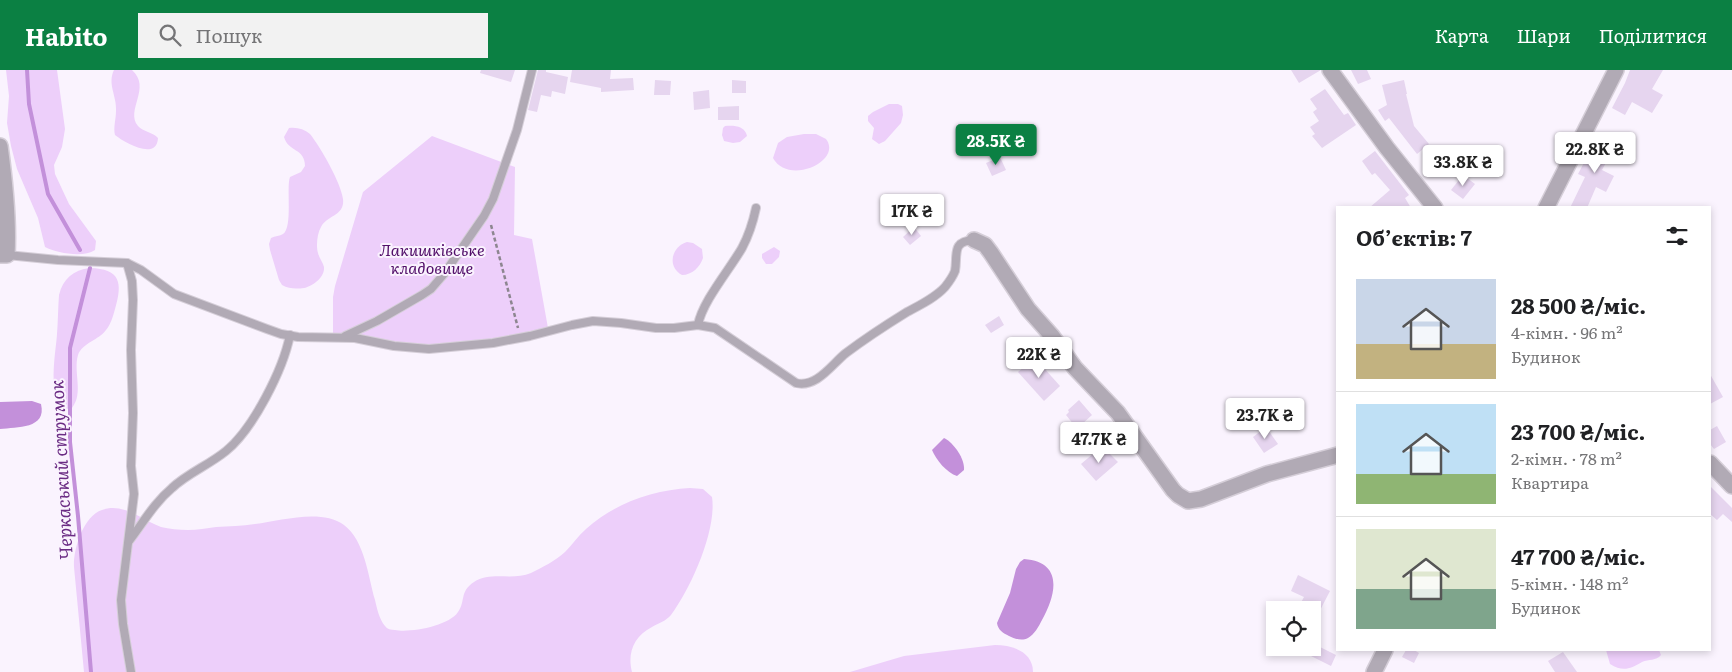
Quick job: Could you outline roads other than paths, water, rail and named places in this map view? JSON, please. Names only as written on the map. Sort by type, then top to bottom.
[{"type":"street","points":[[1330,70],[1433,206]]},
{"type":"street","points":[[1547,206],[1616,70]]},
{"type":"street","points":[[0,146],[7,230],[3,255]]},
{"type":"street","points":[[974,240],[985,245],[992,253],[1034,316],[1052,336],[1075,368],[1114,408],[1167,483],[1183,499],[1201,500],[1267,474],[1336,456]]},
{"type":"street","points":[[1711,464],[1732,486]]},
{"type":"street","points":[[1374,672],[1384,651]]},
{"type":"lane","points":[[342,337],[377,321],[431,289],[444,274],[488,208],[498,186],[514,142],[532,70]]},
{"type":"lane","points":[[698,325],[700,317],[713,293],[742,249],[756,208]]},
{"type":"lane","points":[[3,255],[127,263],[141,270],[174,294],[267,329],[290,335],[342,337],[399,346],[429,349],[493,344],[593,321],[666,329],[698,325],[715,328],[796,383],[809,383],[858,345],[938,293],[946,286],[954,274],[956,252],[959,245],[965,241],[974,240]]},
{"type":"lane","points":[[127,263],[132,281],[133,300],[131,466],[134,494],[120,600],[131,672]]},
{"type":"lane","points":[[128,542],[149,512],[173,487],[218,457],[239,438],[277,374],[285,356],[290,335]]},
{"type":"waterway","name":"Черкаський струмок","points":[[27,70],[29,104],[48,194],[80,250]]},
{"type":"waterway","name":"Черкаський струмок","points":[[90,268],[70,348],[70,442],[91,672]]},
{"type":"park label","name":"Лакишківське кладовище","points":[[432,259]]}]
